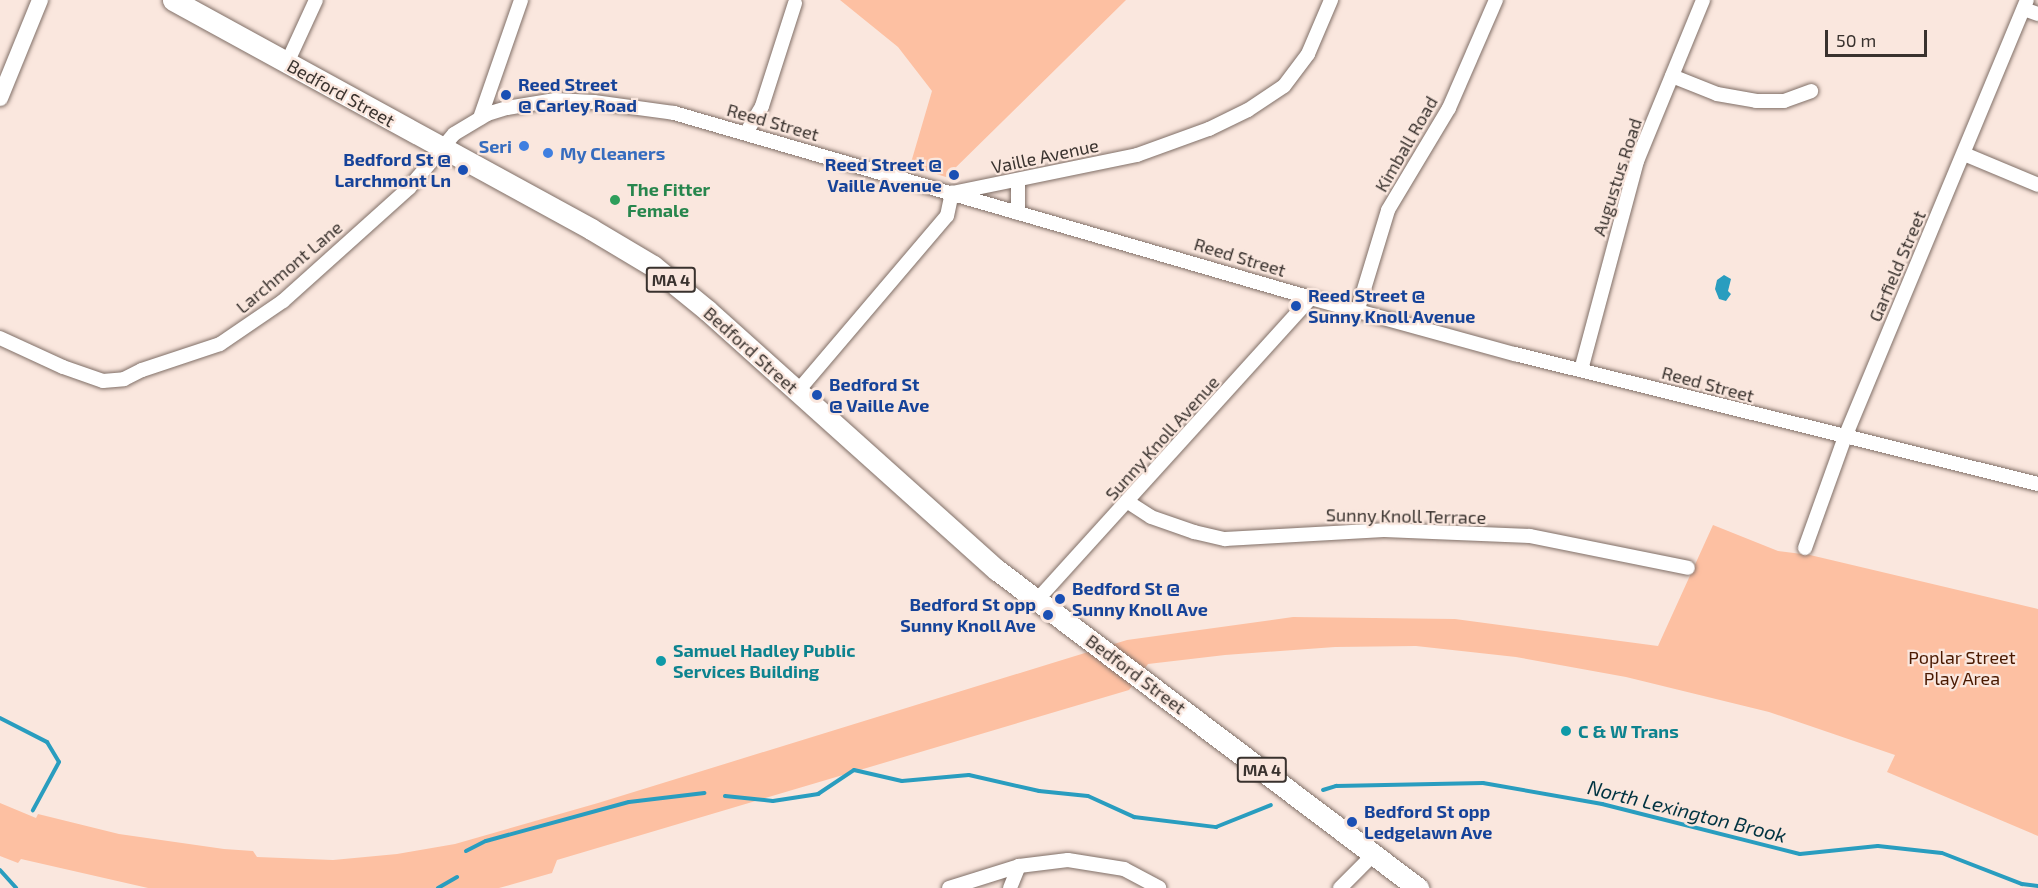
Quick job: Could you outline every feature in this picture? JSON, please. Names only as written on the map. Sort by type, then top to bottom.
[{"type":"main road","name":"Bedford Street","points":[[173,0],[653,266],[997,570],[1418,888]]},
{"type":"street","points":[[0,98],[40,0]]},
{"type":"street","points":[[287,63],[316,0]]},
{"type":"street","points":[[480,118],[521,0]]},
{"type":"street","name":"Vaille Avenue","points":[[952,194],[1137,155],[1209,129],[1265,101],[1284,86],[1308,54],[1331,0]]},
{"type":"street","name":"Kimball Road","points":[[1358,309],[1388,210],[1449,108],[1496,0]]},
{"type":"street","name":"Augustus Road","points":[[1581,370],[1637,161],[1703,0]]},
{"type":"street","points":[[746,133],[762,106],[795,3]]},
{"type":"street","points":[[2025,4],[2038,15]]},
{"type":"street","name":"Garfield Street","points":[[1805,548],[1845,437],[2025,4]]},
{"type":"street","points":[[1672,76],[1717,94],[1756,101],[1784,101],[1811,90]]},
{"type":"street","name":"Reed Street","points":[[441,148],[454,134],[480,118],[507,108],[555,100],[594,102],[674,113],[1311,298],[1581,370],[2038,484]]},
{"type":"street","name":"Larchmont Lane","points":[[0,338],[63,367],[103,381],[124,379],[142,370],[220,344],[283,301],[409,188],[441,148]]},
{"type":"street","points":[[1964,154],[2038,185]]},
{"type":"street","points":[[1018,180],[1018,213]]},
{"type":"street","points":[[797,392],[947,216],[952,194]]},
{"type":"street","name":"Sunny Knoll Avenue","points":[[1037,600],[1311,298]]},
{"type":"street","name":"Sunny Knoll Terrace","points":[[1128,502],[1151,517],[1194,532],[1225,538],[1384,530],[1530,536],[1688,568]]},
{"type":"street","points":[[1340,888],[1374,854]]},
{"type":"street","points":[[949,888],[1019,866],[1068,860],[1124,869],[1159,888]]},
{"type":"street","points":[[1010,888],[1019,866]]},
{"type":"green space","points":[[840,0],[1126,0],[946,177],[910,166],[932,91],[898,47]]},
{"type":"green space","name":"Poplar Street Play Area","points":[[1713,525],[1778,551],[1810,555],[2038,609],[2038,836],[1887,772],[1895,755],[1769,712],[1626,677],[1516,657],[1416,646],[1335,647],[1225,655],[1148,664],[1129,690],[557,860],[552,873],[499,888],[148,888],[21,859],[18,863],[0,856],[0,803],[36,818],[38,814],[119,834],[253,851],[257,857],[333,860],[397,854],[455,844],[598,803],[1127,640],[1293,617],[1455,619],[1658,646]]},
{"type":"water","points":[[1724,275],[1731,279],[1728,291],[1731,294],[1726,301],[1719,299],[1715,289],[1717,280]]},
{"type":"waterway","name":"North Lexington Brook","points":[[0,718],[47,742],[59,762],[33,810]]},
{"type":"waterway","name":"North Lexington Brook","points":[[725,796],[773,801],[818,794],[854,770],[902,781],[969,775],[1039,791],[1088,796],[1134,817],[1216,827],[1271,805]]},
{"type":"waterway","name":"North Lexington Brook","points":[[1323,790],[1336,786],[1483,783],[1602,804],[1800,854],[1878,846],[1942,853],[2022,884],[2038,886]]},
{"type":"waterway","name":"North Lexington Brook","points":[[466,851],[486,841],[629,802],[704,793]]},
{"type":"waterway","name":"North Lexington Brook","points":[[0,870],[16,888]]},
{"type":"waterway","name":"North Lexington Brook","points":[[438,888],[457,877]]},
{"type":"place","name":"Reed Street @ Carley Road","points":[[506,95]]},
{"type":"place","name":"Seri","points":[[524,146]]},
{"type":"place","name":"My Cleaners","points":[[548,153]]},
{"type":"place","name":"Bedford St @ Larchmont Ln","points":[[463,170]]},
{"type":"place","name":"Reed Street @ Vaille Avenue","points":[[954,175]]},
{"type":"place","name":"The Fitter Female","points":[[615,200]]},
{"type":"place","name":"Reed Street @ Sunny Knoll Avenue","points":[[1296,306]]},
{"type":"place","name":"Bedford St @ Vaille Ave","points":[[817,395]]},
{"type":"place","name":"Bedford St @ Sunny Knoll Ave","points":[[1060,599]]},
{"type":"place","name":"Bedford St opp Sunny Knoll Ave","points":[[1048,615]]},
{"type":"place","name":"Samuel Hadley Public Services Building","points":[[661,661]]},
{"type":"place","name":"C & W Trans","points":[[1566,731]]},
{"type":"place","name":"Bedford St opp Ledgelawn Ave","points":[[1352,822]]}]
